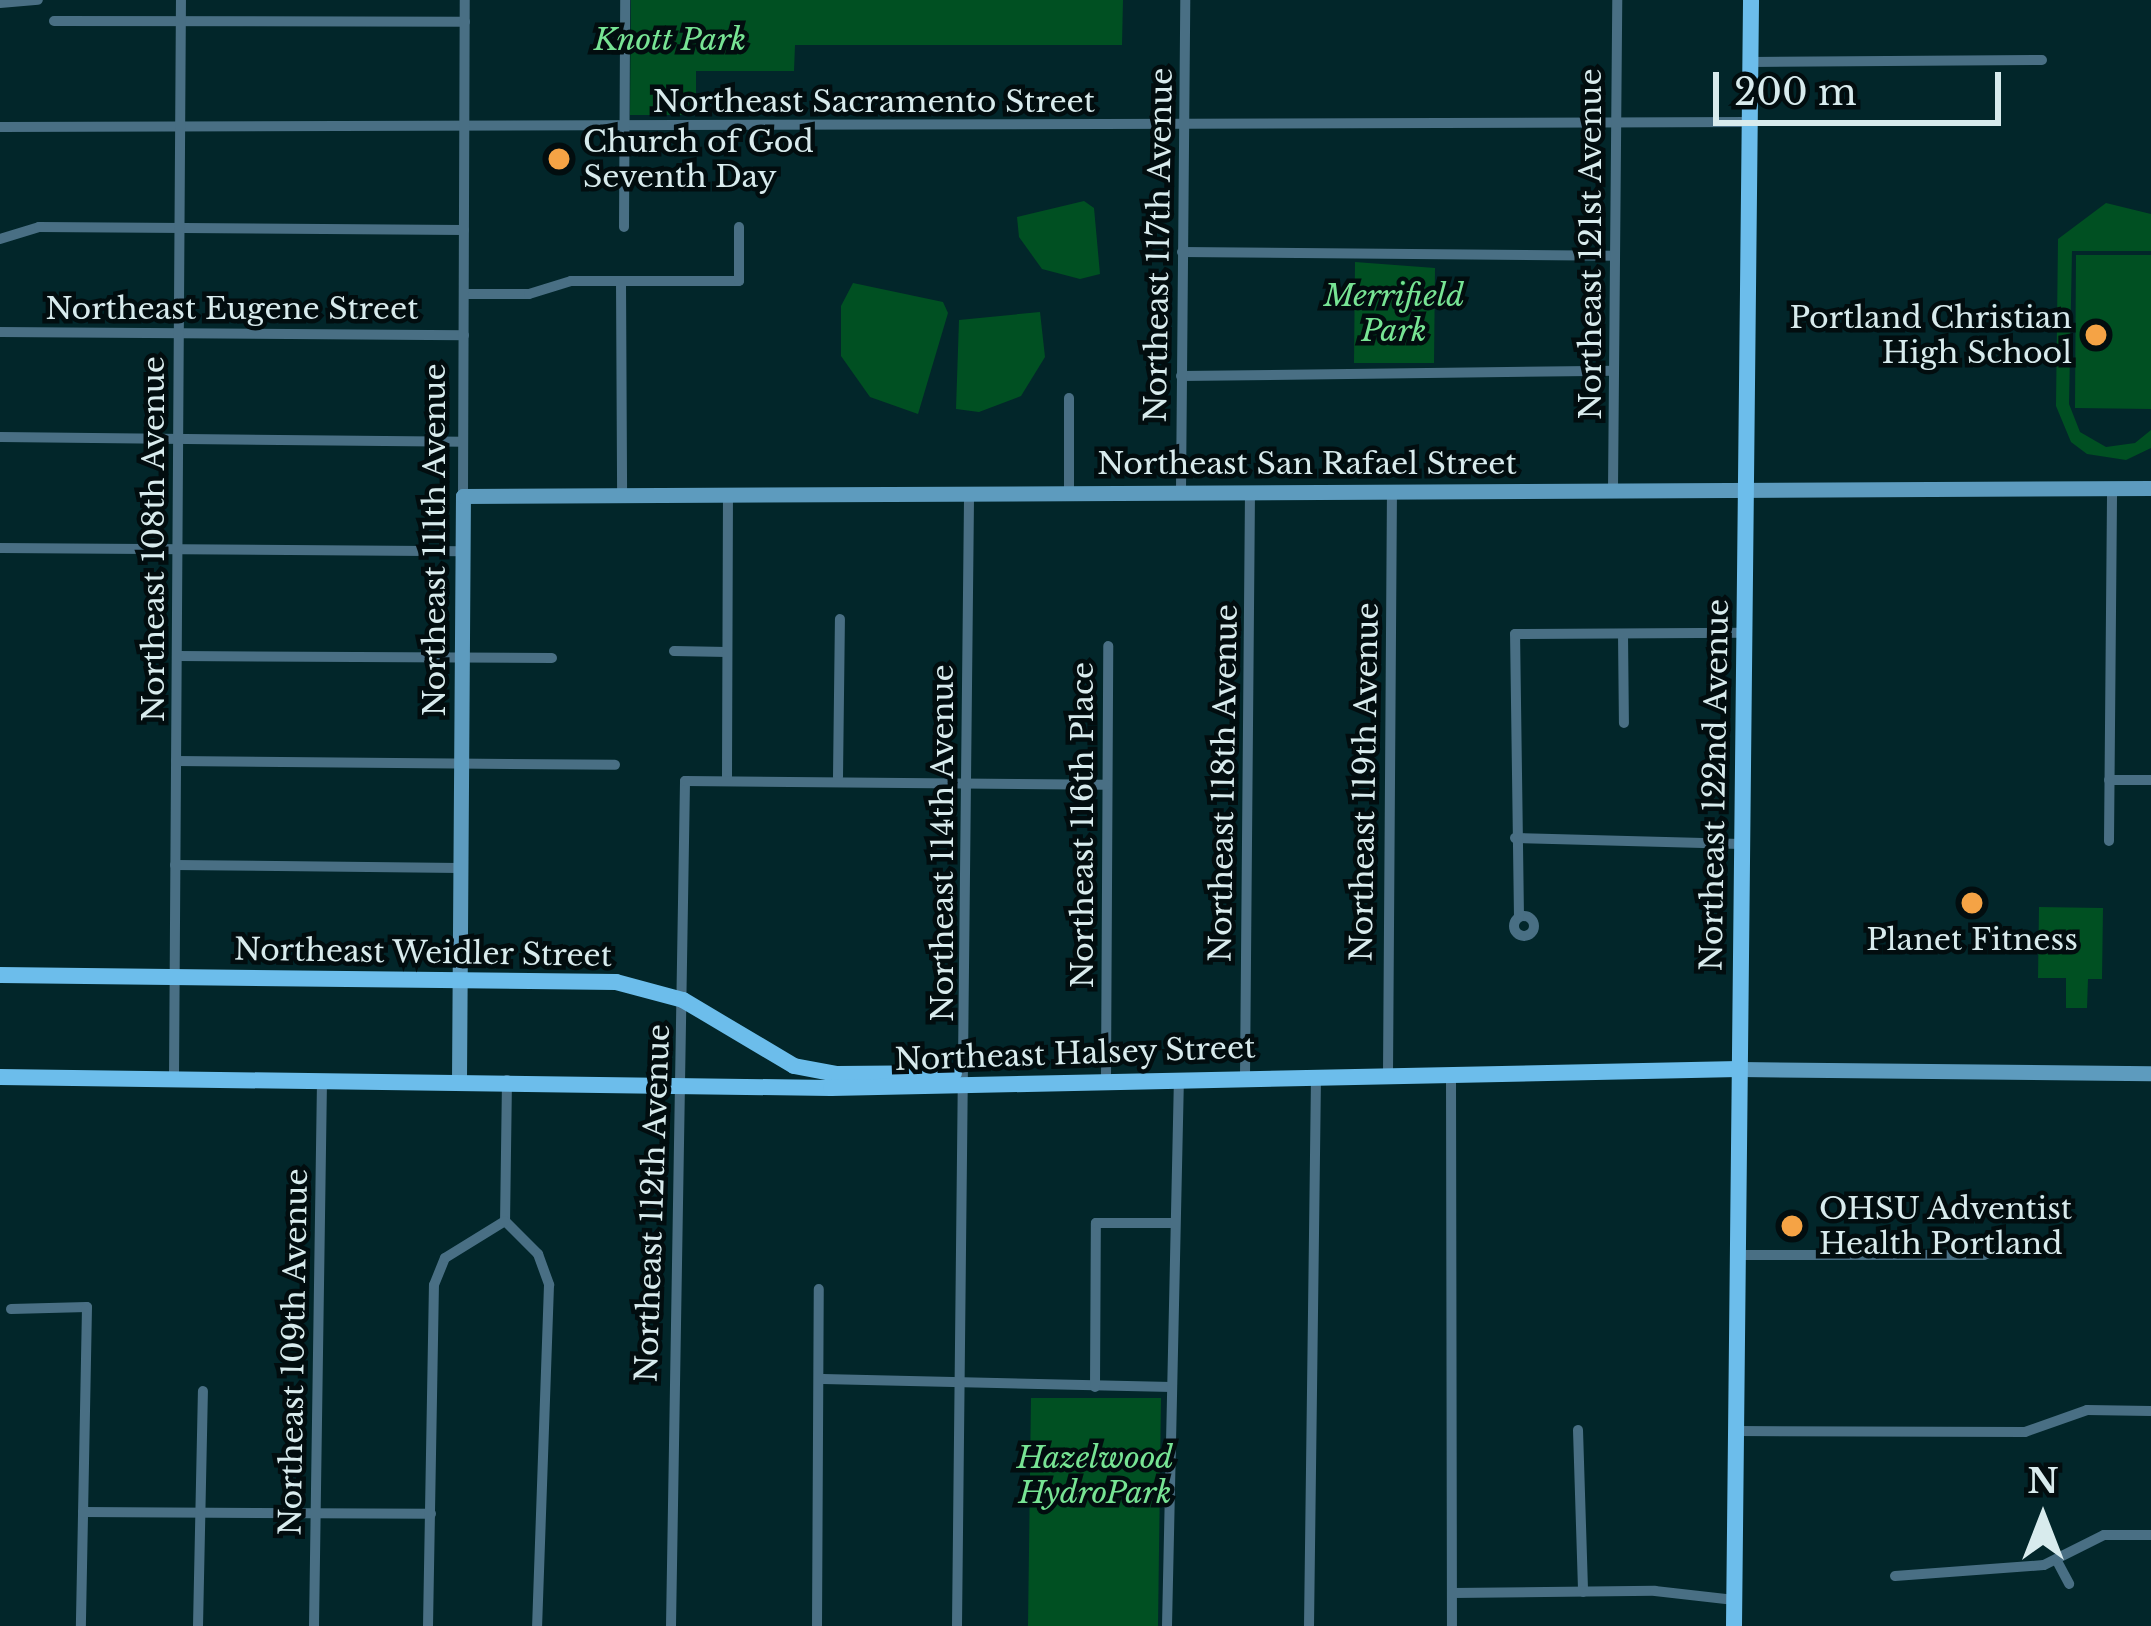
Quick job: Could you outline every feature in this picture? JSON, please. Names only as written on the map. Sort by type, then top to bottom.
[{"type":"main road","name":"Northeast 122nd Avenue","points":[[1734,1626],[1751,0]]},
{"type":"main road","name":"Northeast Weidler Street","points":[[0,975],[616,982],[682,1000],[759,1051],[808,1070],[953,1072],[965,1079]]},
{"type":"main road","name":"Northeast Halsey Street","points":[[0,1077],[682,1081],[831,1088],[965,1079],[1739,1069]]},
{"type":"street","points":[[0,3],[38,0]]},
{"type":"street","name":"Northeast 108th Avenue","points":[[175,1078],[181,0]]},
{"type":"street","name":"Northeast 111th Avenue","points":[[459,1080],[465,0]]},
{"type":"street","points":[[624,227],[625,0]]},
{"type":"street","name":"Northeast 117th Avenue","points":[[1180,491],[1185,0]]},
{"type":"street","name":"Northeast 121st Avenue","points":[[1613,489],[1617,0]]},
{"type":"street","points":[[54,21],[465,22]]},
{"type":"street","points":[[1750,62],[2042,59]]},
{"type":"street","name":"Northeast Sacramento Street","points":[[0,127],[1749,122]]},
{"type":"street","points":[[464,294],[621,281],[739,281],[739,226]]},
{"type":"street","points":[[0,239],[39,227],[464,230]]},
{"type":"street","points":[[1183,252],[1615,256]]},
{"type":"street","points":[[621,281],[622,495]]},
{"type":"street","name":"Northeast Eugene Street","points":[[0,332],[464,335]]},
{"type":"street","points":[[1181,376],[1614,371]]},
{"type":"street","points":[[1070,398],[1070,492]]},
{"type":"street","points":[[0,437],[463,442]]},
{"type":"street","points":[[2108,841],[2112,488]]},
{"type":"street","name":"Northeast San Rafael Street","points":[[463,496],[2151,488]]},
{"type":"street","name":"Northeast 118th Avenue","points":[[1246,1076],[1250,490]]},
{"type":"street","name":"Northeast 119th Avenue","points":[[1388,1074],[1392,490]]},
{"type":"street","name":"Northeast 114th Avenue","points":[[957,1626],[969,493]]},
{"type":"street","points":[[728,495],[728,777],[838,777],[849,787],[1107,785]]},
{"type":"street","points":[[0,548],[462,551]]},
{"type":"street","points":[[838,777],[840,619]]},
{"type":"street","points":[[1520,917],[1515,838],[1515,634],[1743,633]]},
{"type":"street","points":[[1623,634],[1624,723]]},
{"type":"street","name":"Northeast 116th Place","points":[[1106,1078],[1108,646]]},
{"type":"street","points":[[674,651],[727,652]]},
{"type":"street","points":[[177,656],[552,658]]},
{"type":"street","points":[[176,761],[615,765]]},
{"type":"street","name":"Northeast 112th Avenue","points":[[671,1626],[685,781],[728,777]]},
{"type":"street","points":[[2109,780],[2151,780]]},
{"type":"street","points":[[1515,838],[1741,844]]},
{"type":"street","points":[[175,865],[460,868]]},
{"type":"street","name":"Northeast Halsey Street","points":[[1739,1069],[2151,1072]]},
{"type":"street","points":[[1451,1073],[1452,1626]]},
{"type":"street","points":[[1309,1626],[1316,1075]]},
{"type":"street","points":[[1167,1626],[1179,1077]]},
{"type":"street","name":"Northeast 109th Avenue","points":[[314,1626],[322,1079]]},
{"type":"street","points":[[507,1081],[505,1221],[538,1254],[549,1285],[538,1626]]},
{"type":"street","points":[[428,1626],[437,1271],[459,1245],[505,1221]]},
{"type":"street","points":[[1095,1387],[1096,1223],[1174,1223]]},
{"type":"street","points":[[1737,1255],[1984,1255],[2008,1245]]},
{"type":"street","points":[[817,1626],[823,1378],[819,1289]]},
{"type":"street","points":[[10,1309],[87,1307],[81,1626]]},
{"type":"street","points":[[823,1378],[1172,1387]]},
{"type":"street","points":[[198,1626],[203,1390]]},
{"type":"street","points":[[1735,1430],[2025,1432],[2087,1410],[2151,1411]]},
{"type":"street","points":[[1578,1430],[1583,1592]]},
{"type":"street","points":[[83,1512],[431,1514]]},
{"type":"street","points":[[1895,1576],[2057,1561],[2104,1535],[2151,1535]]},
{"type":"street","points":[[2057,1561],[2068,1584]]},
{"type":"street","points":[[1452,1593],[1583,1592],[1734,1600]]},
{"type":"green space","name":"Knott Park","points":[[631,0],[1123,0],[1122,45],[795,45],[794,71],[696,71],[696,115],[630,115]]},
{"type":"green space","points":[[1084,201],[1094,208],[1100,274],[1080,279],[1042,269],[1019,237],[1017,217]]},
{"type":"green space","points":[[2106,203],[2151,214],[2151,251],[2072,251],[2069,404],[2080,432],[2106,447],[2135,443],[2151,430],[2151,448],[2126,460],[2087,454],[2071,442],[2056,406],[2058,239]]},
{"type":"green space","points":[[2076,255],[2151,255],[2151,409],[2075,408]]},
{"type":"green space","name":"Merrifield Park","points":[[1355,262],[1435,268],[1434,363],[1354,363]]},
{"type":"green space","points":[[853,283],[943,302],[948,313],[918,414],[870,397],[841,356],[841,306]]},
{"type":"green space","points":[[1040,312],[1045,357],[1021,396],[979,412],[956,409],[959,320]]},
{"type":"green space","points":[[2039,907],[2103,908],[2102,979],[2088,979],[2087,1008],[2066,1008],[2066,978],[2038,978]]},
{"type":"green space","name":"Hazelwood HydroPark","points":[[1031,1398],[1161,1398],[1158,1626],[1028,1626]]},
{"type":"place","name":"Church of God Seventh Day","points":[[559,159]]},
{"type":"place","name":"Portland Christian High School","points":[[2096,335]]},
{"type":"place","name":"Planet Fitness","points":[[1972,903]]},
{"type":"place","name":"OHSU Adventist Health Portland","points":[[1792,1226]]}]
